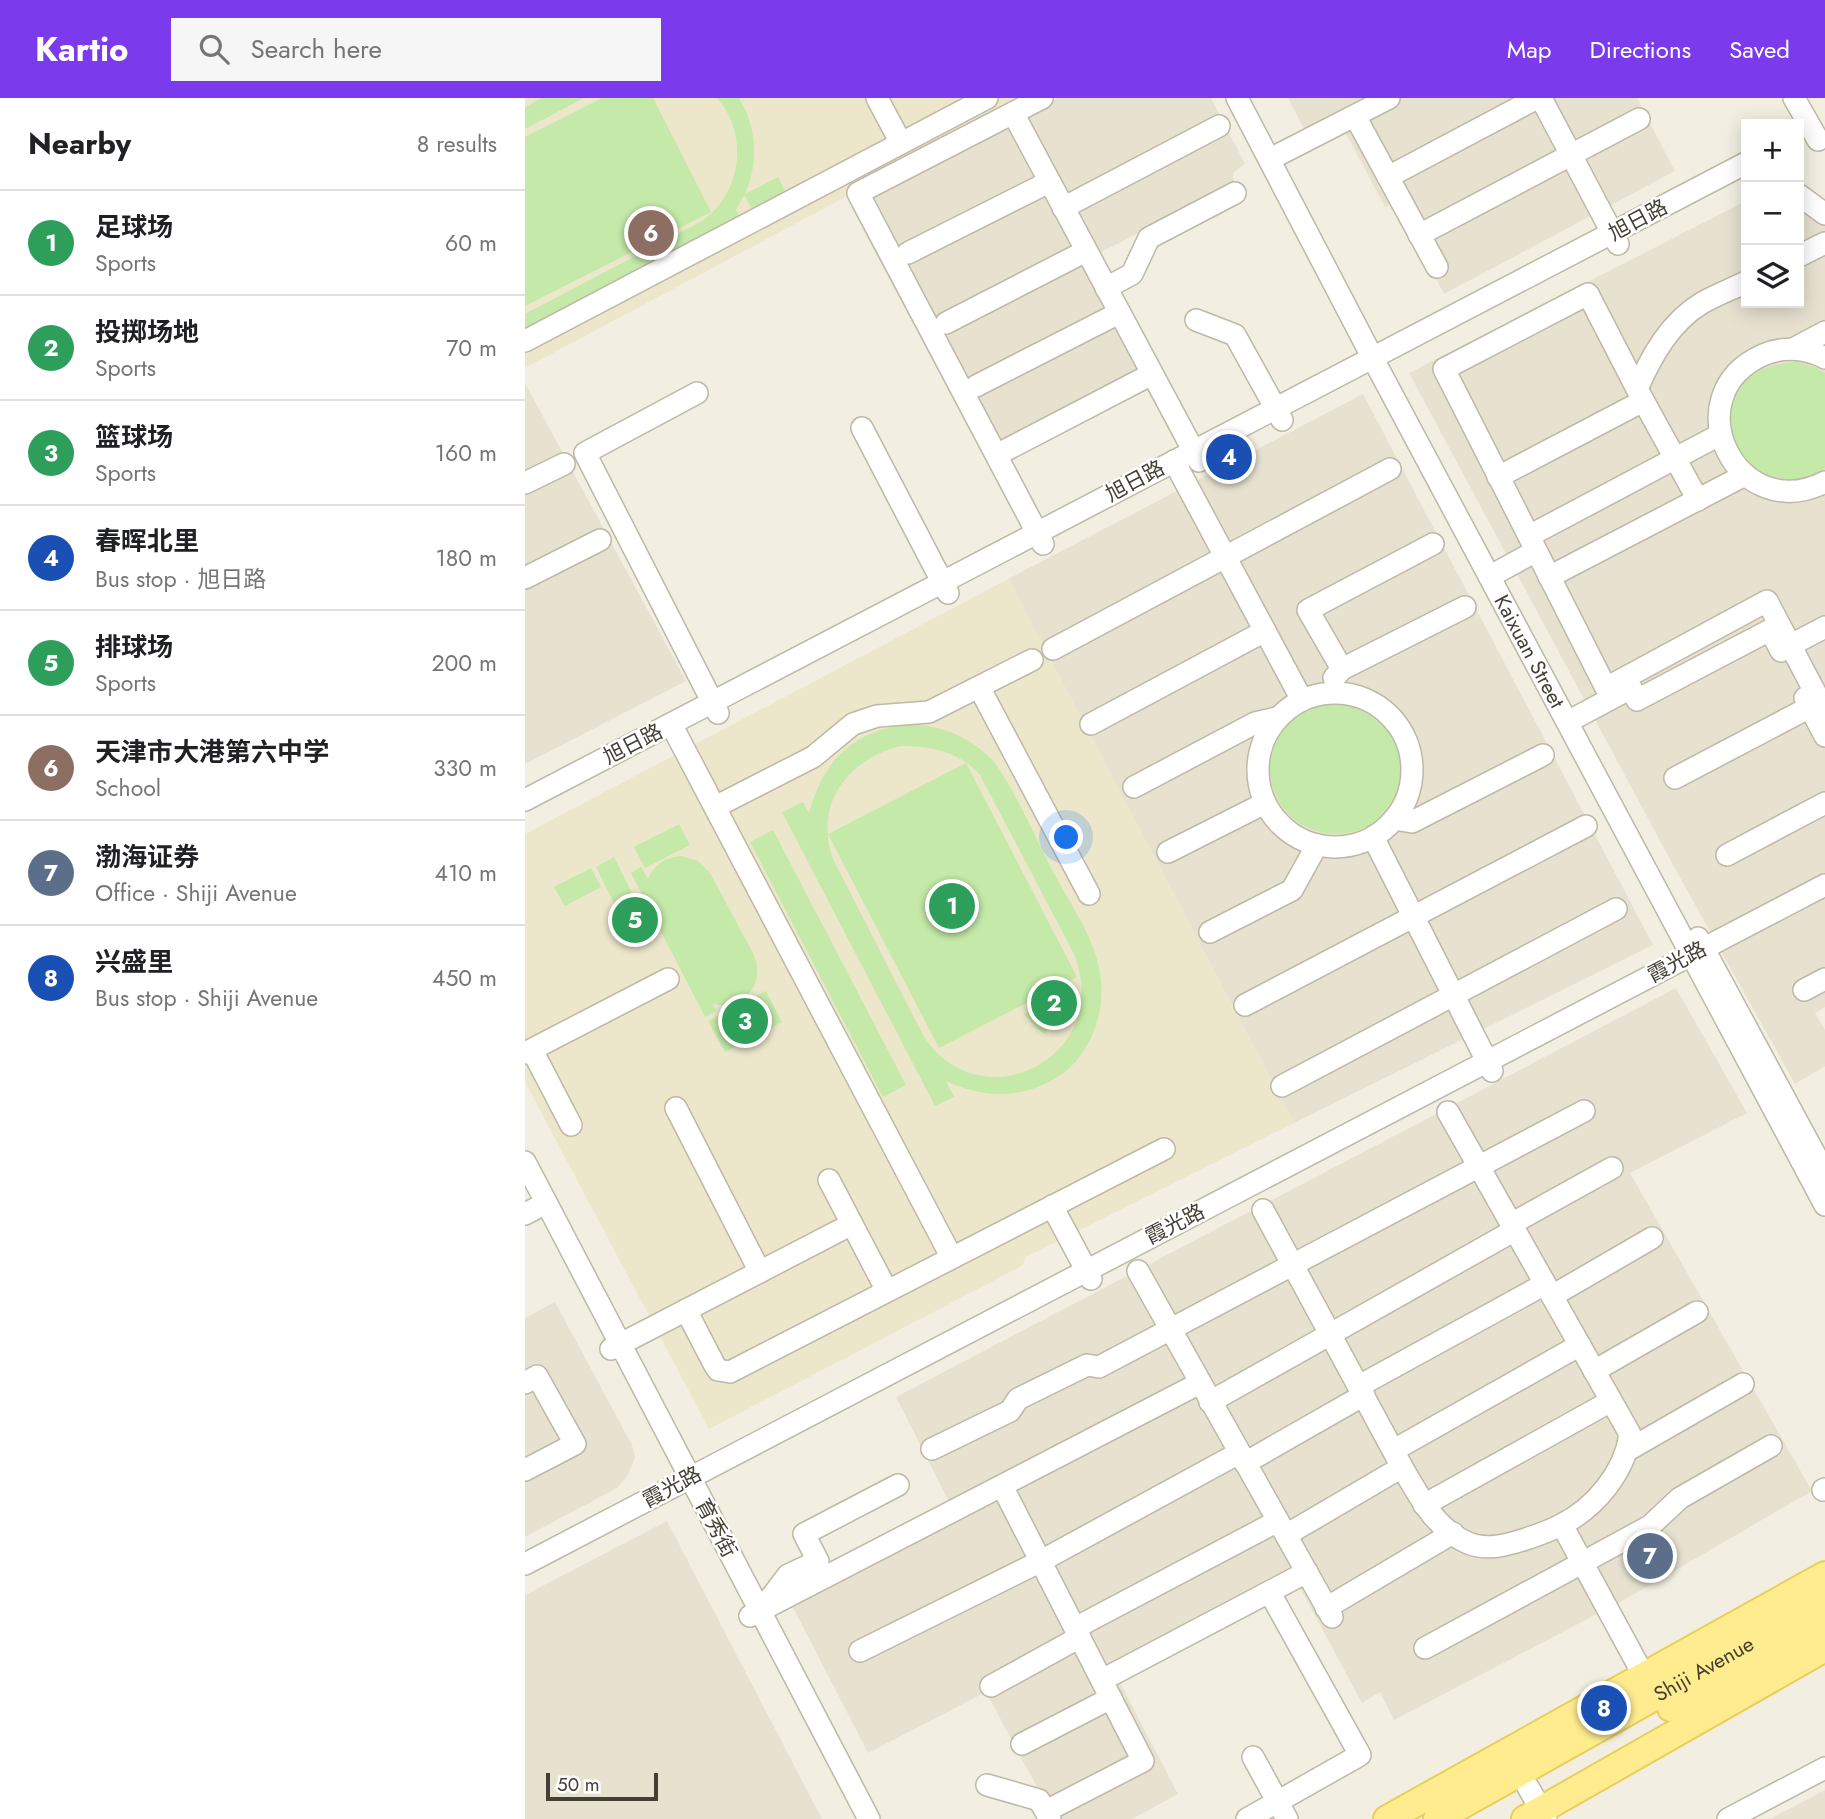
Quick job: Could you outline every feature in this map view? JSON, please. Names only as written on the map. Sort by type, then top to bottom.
[{"type":"main road","points":[[1387,1819],[1825,1575]]},
{"type":"main road","name":"Shiji Avenue","points":[[1437,1819],[1825,1601]]},
{"type":"main road","name":"Shiji Avenue","points":[[1470,1819],[1825,1623]]},
{"type":"main road","points":[[1537,1816],[1825,1648]]},
{"type":"street","points":[[877,98],[901,143]]},
{"type":"street","points":[[525,341],[987,98]]},
{"type":"street","points":[[1040,539],[858,193],[1042,98]]},
{"type":"street","name":"Kaixuan Street","points":[[1237,98],[1700,956],[1825,1173]]},
{"type":"street","name":"Kaixuan Street","points":[[1248,98],[1380,362],[1700,956],[1825,1205]]},
{"type":"street","points":[[1278,155],[1389,98]]},
{"type":"street","points":[[1388,177],[1539,98],[1615,239]]},
{"type":"street","points":[[1794,98],[1813,136]]},
{"type":"street","points":[[1013,113],[1152,374],[1225,557],[1265,631],[1311,696]]},
{"type":"street","points":[[1355,116],[1437,267]]},
{"type":"street","points":[[1419,235],[1639,119]]},
{"type":"street","points":[[1063,208],[1219,126]]},
{"type":"street","name":"旭日路","points":[[1615,239],[1741,166]]},
{"type":"street","name":"旭日路","points":[[525,800],[716,708],[1615,239],[1741,179]]},
{"type":"street","points":[[908,253],[1048,181]]},
{"type":"street","points":[[1106,288],[1132,274],[1149,238],[1235,193]]},
{"type":"street","points":[[1804,199],[1825,214]]},
{"type":"street","points":[[1804,254],[1825,243]]},
{"type":"street","points":[[946,323],[1086,251]]},
{"type":"street","points":[[1498,477],[1640,395],[1661,343],[1700,304],[1741,284]]},
{"type":"street","points":[[1698,500],[1588,294],[1444,369],[1606,688],[1767,601],[1791,645],[1818,709],[1825,736]]},
{"type":"street","points":[[976,386],[1119,313]]},
{"type":"street","points":[[1196,320],[1235,335],[1279,414]]},
{"type":"street","points":[[1793,349],[1825,332]]},
{"type":"street","points":[[1825,358],[1815,353],[1793,349],[1771,351],[1751,360],[1735,375],[1723,395],[1719,417],[1721,434],[1731,461],[1745,475],[1767,488],[1790,492],[1813,488],[1825,482]]},
{"type":"street","points":[[1006,450],[1152,374]]},
{"type":"street","points":[[697,393],[585,453],[716,708]]},
{"type":"street","points":[[862,428],[945,588]]},
{"type":"street","points":[[1496,573],[1532,544],[1675,458],[1721,434]]},
{"type":"street","points":[[525,483],[564,464]]},
{"type":"street","points":[[1053,649],[1390,469]]},
{"type":"street","points":[[1549,577],[1745,475]]},
{"type":"street","points":[[525,578],[600,540]]},
{"type":"street","points":[[1342,669],[1308,610],[1433,544]]},
{"type":"street","points":[[1134,787],[1255,723],[1277,718],[1311,696],[1342,669],[1465,607]]},
{"type":"street","points":[[1791,645],[1825,627]]},
{"type":"street","points":[[1573,719],[1631,688],[1637,700],[1770,630],[1818,709]]},
{"type":"street","points":[[1091,724],[1265,631]]},
{"type":"street","points":[[715,807],[813,757],[853,724],[877,716],[929,712],[1032,660]]},
{"type":"street","points":[[979,687],[1089,894]]},
{"type":"street","points":[[1277,718],[1263,740],[1257,766],[1260,793],[1272,817],[1292,835],[1317,845],[1343,847],[1373,837],[1394,820],[1404,806],[1412,782],[1412,757],[1404,734],[1389,714],[1370,700],[1346,693],[1311,696]]},
{"type":"street","points":[[1675,778],[1818,709]]},
{"type":"street","points":[[674,729],[952,1258]]},
{"type":"street","name":"旭日路","points":[[525,813],[674,729]]},
{"type":"street","points":[[1394,820],[1412,822],[1543,755]]},
{"type":"street","points":[[1168,852],[1265,803]]},
{"type":"street","points":[[1727,855],[1825,803]]},
{"type":"street","points":[[1245,1005],[1586,826]]},
{"type":"street","points":[[1373,837],[1490,1066]]},
{"type":"street","points":[[1210,932],[1292,890],[1317,845]]},
{"type":"street","name":"霞光路","points":[[525,1564],[686,1485],[1490,1066],[1700,956],[1825,885]]},
{"type":"street","name":"霞光路","points":[[1700,956],[1825,897]]},
{"type":"street","points":[[1282,1086],[1616,909]]},
{"type":"street","points":[[571,1125],[528,1051],[668,979]]},
{"type":"street","points":[[1804,990],[1825,979]]},
{"type":"street","points":[[676,1108],[761,1272]]},
{"type":"street","points":[[932,1449],[1010,1411],[1018,1399],[1087,1365],[1099,1367],[1584,1111]]},
{"type":"street","points":[[1262,1210],[1424,1505],[1441,1525],[1469,1543],[1500,1547],[1562,1525],[1592,1503],[1614,1478],[1628,1450],[1630,1434],[1448,1112]]},
{"type":"street","points":[[686,1310],[718,1370],[730,1372],[1164,1149]]},
{"type":"street","name":"育秀街","points":[[525,1162],[536,1208]]},
{"type":"street","points":[[754,1614],[1002,1486],[1331,1335],[1612,1168]]},
{"type":"street","points":[[829,1180],[887,1292]]},
{"type":"street","name":"育秀街","points":[[525,1188],[615,1347],[754,1614],[869,1819]]},
{"type":"street","points":[[1052,1206],[1089,1275]]},
{"type":"street","points":[[615,1347],[852,1224]]},
{"type":"street","points":[[860,1651],[1242,1458],[1549,1290],[1652,1238]]},
{"type":"street","points":[[1138,1271],[1329,1612],[1453,1533]]},
{"type":"street","points":[[1594,1371],[1697,1312]]},
{"type":"street","points":[[991,1686],[1077,1632],[1282,1528],[1580,1345]]},
{"type":"street","points":[[525,1383],[537,1376],[575,1444],[525,1470]]},
{"type":"street","points":[[1628,1450],[1743,1384]]},
{"type":"street","points":[[1424,1505],[1611,1401]]},
{"type":"street","points":[[1425,1648],[1650,1526],[1680,1497],[1771,1446]]},
{"type":"street","name":"霞光路","points":[[525,1575],[686,1485]]},
{"type":"street","points":[[754,1614],[788,1575],[818,1561],[804,1534],[898,1485]]},
{"type":"street","points":[[987,1785],[1039,1800],[1051,1813],[1143,1761],[1002,1486]]},
{"type":"street","points":[[1562,1525],[1644,1676]]},
{"type":"street","points":[[1022,1744],[1106,1689],[1307,1572]]},
{"type":"street","points":[[1247,1819],[1282,1811],[1360,1755],[1275,1602]]},
{"type":"street","name":"育秀街","points":[[754,1614],[855,1819]]},
{"type":"street","points":[[1253,1757],[1282,1811]]},
{"type":"street","points":[[1728,1819],[1825,1768]]},
{"type":"street","points":[[1528,1787],[1537,1816]]},
{"type":"shaded area","points":[[525,98],[1031,98],[525,368]]},
{"type":"shaded area","points":[[1057,98],[1211,98],[1245,164],[1234,172],[1236,183],[1080,263],[1149,387],[990,469],[851,207]]},
{"type":"shaded area","points":[[1288,98],[1637,98],[1675,171],[1444,294],[1396,202],[1385,207],[1336,115],[1305,131]]},
{"type":"shaded area","points":[[1804,187],[1825,204],[1825,1007],[1815,1013],[1825,1030],[1825,1066],[1795,1084],[1673,865],[1409,373],[1741,204],[1741,308],[1804,308]]},
{"type":"shaded area","points":[[525,383],[686,681],[525,764]]},
{"type":"shaded area","points":[[1363,394],[1653,945],[1294,1123],[1008,579]]},
{"type":"shaded area","points":[[1008,579],[1294,1123],[1026,1257],[1022,1266],[709,1429],[525,1082],[525,834]]},
{"type":"shaded area","points":[[1676,988],[1747,1113],[1630,1173],[1812,1491],[1624,1600],[1394,1720],[1380,1692],[1362,1703],[1298,1584],[1118,1679],[1178,1794],[1132,1819],[1054,1819],[986,1692],[868,1753],[784,1590],[950,1504],[896,1397]]},
{"type":"shaded area","points":[[555,1302],[632,1445],[635,1457],[628,1475],[617,1488],[525,1537],[525,1318]]},
{"type":"shaded area","points":[[667,1521],[822,1819],[525,1819],[525,1595]]},
{"type":"shaded area","points":[[1825,1790],[1825,1819],[1770,1819]]},
{"type":"green space","points":[[542,98],[584,98],[525,129],[525,107]]},
{"type":"green space","points":[[602,98],[653,98],[711,212],[525,306],[525,137]]},
{"type":"green space","points":[[717,98],[739,98],[753,133],[753,170],[745,194],[778,177],[787,195],[754,212],[744,195],[736,210],[742,221],[525,333],[525,314],[702,221],[715,209],[733,180],[737,163],[734,129]]},
{"type":"green space","points":[[1798,362],[1825,373],[1825,468],[1796,481],[1769,477],[1748,462],[1735,439],[1731,414],[1739,389],[1761,371]]},
{"type":"green space","points":[[1336,702],[1361,707],[1383,721],[1397,743],[1402,768],[1397,793],[1383,815],[1361,829],[1336,834],[1311,829],[1289,815],[1275,793],[1270,768],[1275,743],[1289,721],[1311,707]]},
{"type":"green space","points":[[909,724],[945,730],[977,746],[995,763],[1085,928],[1099,969],[1102,990],[1099,1013],[1091,1038],[1070,1068],[1039,1086],[1026,1091],[999,1094],[972,1090],[946,1081],[954,1097],[935,1106],[782,812],[803,802],[809,813],[823,778],[843,751],[871,733]],"holes":[[[900,746],[953,755],[980,775],[1074,954],[1082,991],[1075,1023],[1059,1049],[1035,1067],[1006,1076],[976,1075],[947,1061],[923,1035],[833,859],[828,839],[828,820],[839,787],[865,762]]]},
{"type":"green space","points":[[966,763],[1077,977],[939,1048],[828,834]]},
{"type":"green space","points":[[679,824],[690,845],[645,868],[634,847]]},
{"type":"green space","points":[[773,830],[906,1085],[883,1097],[750,842]]},
{"type":"green space","points":[[681,856],[698,861],[710,873],[754,955],[757,966],[757,976],[749,993],[734,1003],[713,1004],[716,1011],[705,1017],[631,873],[641,867],[648,879],[661,862]]},
{"type":"green space","points":[[614,857],[632,893],[614,903],[596,867]]},
{"type":"green space","points":[[591,868],[601,887],[565,906],[554,887]]},
{"type":"green space","points":[[635,898],[653,934],[635,943],[616,907]]},
{"type":"green space","points":[[766,991],[782,1022],[725,1052],[708,1021]]},
{"type":"green space","points":[[1068,992],[1045,1034],[1024,1014]]},
{"type":"place","name":"天津市大港第六中学","points":[[651,233]]},
{"type":"place","name":"春晖北里","points":[[1229,457]]},
{"type":"place","name":"足球场","points":[[952,906]]},
{"type":"place","name":"排球场","points":[[635,920]]},
{"type":"place","name":"投掷场地","points":[[1054,1003]]},
{"type":"place","name":"篮球场","points":[[745,1021]]},
{"type":"place","name":"渤海证券","points":[[1650,1556]]},
{"type":"place","name":"兴盛里","points":[[1604,1708]]}]
